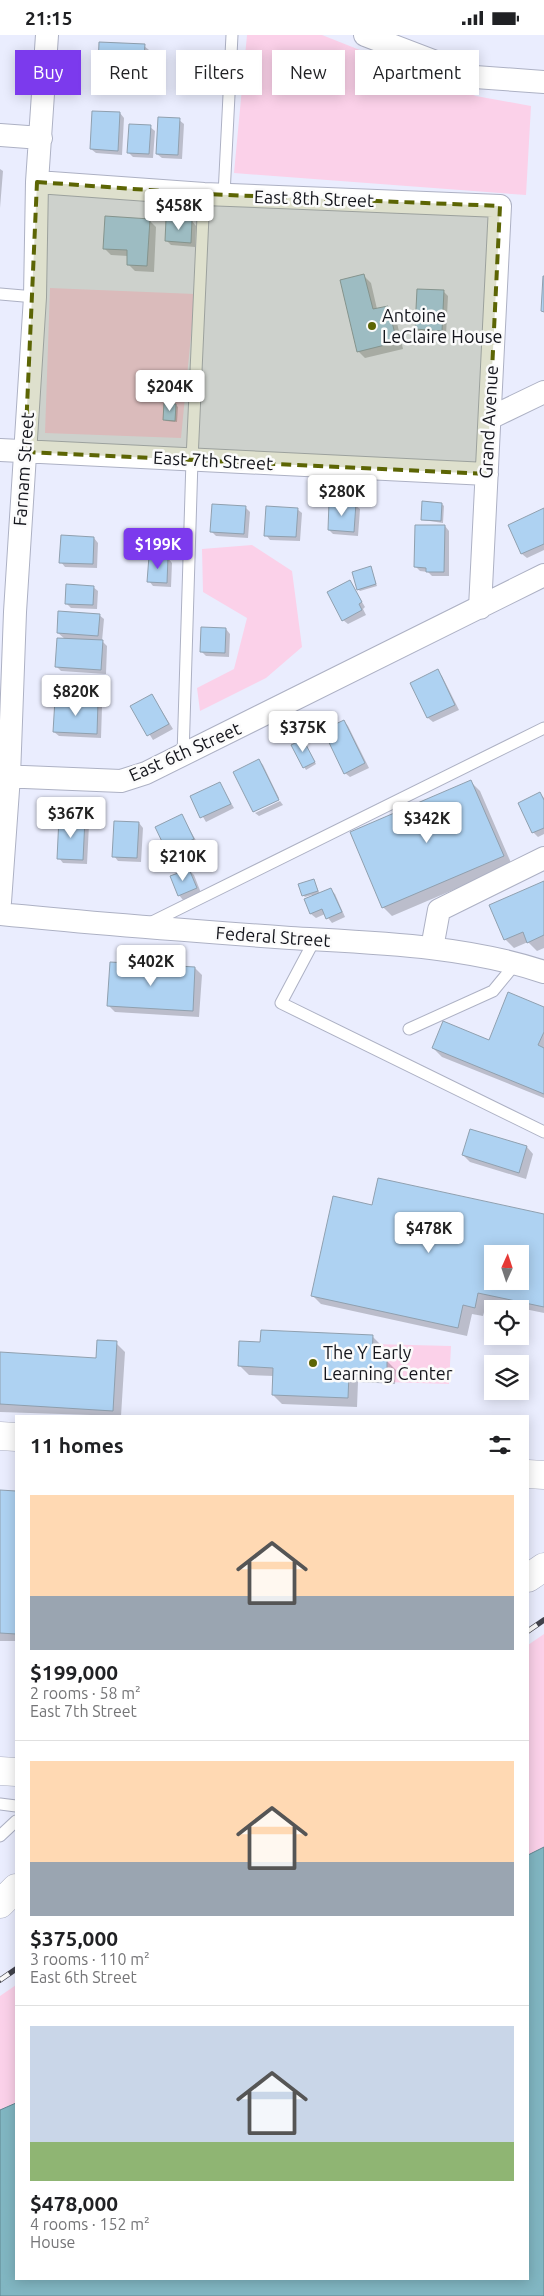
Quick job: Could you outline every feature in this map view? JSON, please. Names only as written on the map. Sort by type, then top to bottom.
[{"type":"main road","points":[[0,1436],[15,1437]]},
{"type":"main road","points":[[529,1474],[544,1475]]},
{"type":"main road","points":[[529,1577],[544,1567]]},
{"type":"main road","points":[[0,1771],[15,1772]]},
{"type":"main road","points":[[0,1905],[15,1889]]},
{"type":"street","name":"Farnam Street","points":[[0,902],[5,776],[8,612],[25,452],[35,297],[37,182],[47,35]]},
{"type":"street","points":[[367,35],[475,77],[544,82]]},
{"type":"street","points":[[0,135],[41,138]]},
{"type":"street","name":"East 8th Street","points":[[37,182],[214,195],[500,206]]},
{"type":"street","name":"Grand Avenue","points":[[480,609],[500,206]]},
{"type":"street","points":[[490,418],[544,392]]},
{"type":"street","name":"East 7th Street","points":[[0,450],[487,474]]},
{"type":"street","name":"East 6th Street","points":[[5,776],[121,781],[146,773],[480,609],[544,575]]},
{"type":"street","points":[[432,948],[439,910],[544,858]]},
{"type":"street","name":"Federal Street","points":[[0,914],[142,928],[432,948],[516,963],[544,972]]},
{"type":"lane","points":[[183,756],[192,460],[214,195],[232,35]]},
{"type":"lane","points":[[0,294],[35,297]]},
{"type":"lane","points":[[142,928],[544,728]]},
{"type":"lane","points":[[315,939],[282,1003],[544,1132]]},
{"type":"lane","points":[[409,1029],[493,991],[516,963]]},
{"type":"lane","points":[[0,1805],[15,1806]]},
{"type":"lane","points":[[0,1835],[15,1822]]},
{"type":"highlighted area","points":[[37,182],[204,194],[500,206],[487,474],[25,452]]},
{"type":"shaded area","points":[[247,35],[322,35],[360,50],[355,50],[355,95],[473,95],[531,106],[526,195],[234,173],[241,95],[262,95],[262,50],[246,50]]},
{"type":"shaded area","points":[[50,288],[195,294],[181,438],[45,433]]},
{"type":"shaded area","points":[[252,545],[292,571],[302,647],[266,678],[200,711],[197,688],[234,669],[247,618],[203,592],[202,549]]},
{"type":"shaded area","points":[[372,1344],[451,1346],[449,1384],[387,1382],[387,1360],[372,1359]]},
{"type":"shaded area","points":[[544,1634],[544,1847],[529,1854],[529,1644]]},
{"type":"shaded area","points":[[15,1986],[15,2103],[0,2110],[0,1996]]},
{"type":"water","points":[[544,1847],[544,2296],[0,2296],[0,2110],[15,2103],[15,2280],[529,2280],[529,1854]]},
{"type":"building","points":[[99,42],[145,44],[145,50],[99,50]]},
{"type":"building","points":[[92,111],[120,112],[118,151],[90,149]]},
{"type":"building","points":[[158,117],[180,118],[178,155],[156,154]]},
{"type":"building","points":[[129,124],[151,125],[149,154],[127,153]]},
{"type":"building","points":[[105,216],[150,219],[147,266],[127,265],[127,250],[103,249]]},
{"type":"building","points":[[166,219],[192,220],[191,243],[165,241]]},
{"type":"building","name":"Antoine LeClaire House","points":[[364,274],[373,309],[388,306],[397,342],[357,352],[340,280]]},
{"type":"building","points":[[544,276],[544,312],[541,311]]},
{"type":"building","points":[[417,289],[444,290],[442,331],[415,329]]},
{"type":"building","points":[[164,403],[176,404],[175,421],[163,420]]},
{"type":"building","points":[[422,501],[442,503],[441,521],[421,520]]},
{"type":"building","points":[[329,502],[356,503],[354,532],[328,530]]},
{"type":"building","points":[[212,504],[246,506],[244,534],[210,532]]},
{"type":"building","points":[[266,506],[298,508],[296,537],[264,536]]},
{"type":"building","points":[[544,508],[544,544],[521,554],[508,525]]},
{"type":"building","points":[[415,525],[445,525],[444,572],[426,572],[426,568],[414,567]]},
{"type":"building","points":[[61,535],[94,537],[93,564],[59,563]]},
{"type":"building","points":[[149,556],[168,557],[167,583],[147,582]]},
{"type":"building","points":[[371,566],[376,584],[357,590],[352,572]]},
{"type":"building","points":[[350,580],[362,602],[359,604],[362,610],[342,621],[327,592]]},
{"type":"building","points":[[66,584],[94,586],[93,605],[65,604]]},
{"type":"building","points":[[58,611],[100,614],[98,636],[57,633]]},
{"type":"building","points":[[201,627],[226,628],[225,653],[200,652]]},
{"type":"building","points":[[57,638],[103,640],[101,670],[55,667]]},
{"type":"building","points":[[438,669],[455,705],[427,718],[410,683]]},
{"type":"building","points":[[152,694],[169,724],[147,736],[130,706]]},
{"type":"building","points":[[55,699],[98,702],[97,734],[53,732]]},
{"type":"building","points":[[344,720],[365,763],[344,774],[323,730]]},
{"type":"building","points":[[303,739],[315,762],[303,768],[291,745]]},
{"type":"building","points":[[259,759],[279,800],[253,812],[233,772]]},
{"type":"building","points":[[471,780],[504,856],[382,908],[350,832]]},
{"type":"building","points":[[220,782],[231,804],[200,818],[190,796]]},
{"type":"building","points":[[540,792],[544,800],[544,828],[532,833],[518,803]]},
{"type":"building","points":[[182,814],[194,839],[167,852],[155,827]]},
{"type":"building","points":[[59,817],[85,819],[83,860],[57,859]]},
{"type":"building","points":[[114,821],[139,822],[137,858],[112,857]]},
{"type":"building","points":[[189,869],[197,888],[178,896],[170,876]]},
{"type":"building","points":[[314,879],[318,891],[302,896],[298,884]]},
{"type":"building","points":[[544,881],[544,935],[527,943],[523,932],[504,940],[489,905]]},
{"type":"building","points":[[331,888],[342,912],[326,919],[322,909],[310,914],[304,899]]},
{"type":"building","points":[[110,962],[195,967],[193,1011],[107,1006]]},
{"type":"building","points":[[508,992],[544,1007],[544,1032],[538,1045],[544,1048],[544,1094],[432,1048],[443,1021],[489,1040]]},
{"type":"building","points":[[470,1129],[527,1146],[519,1173],[462,1155]]},
{"type":"building","points":[[378,1178],[544,1214],[544,1307],[529,1304],[529,1300],[511,1300],[478,1293],[475,1308],[463,1305],[458,1328],[311,1296],[333,1196],[372,1205]]},
{"type":"building","name":"The Y Early Learning Center","points":[[261,1330],[373,1335],[372,1359],[387,1359],[387,1375],[349,1374],[348,1398],[272,1395],[273,1368],[238,1366],[239,1341],[260,1342]]},
{"type":"building","points":[[97,1340],[117,1341],[113,1411],[0,1404],[0,1352],[96,1358]]},
{"type":"building","points":[[0,1490],[15,1491],[15,1634],[0,1633]]},
{"type":"railway","points":[[529,1630],[544,1620]]},
{"type":"railway","points":[[0,1980],[15,1970]]},
{"type":"place","name":"Antoine LeClaire House","points":[[372,326]]},
{"type":"place","name":"The Y Early Learning Center","points":[[313,1363]]}]
